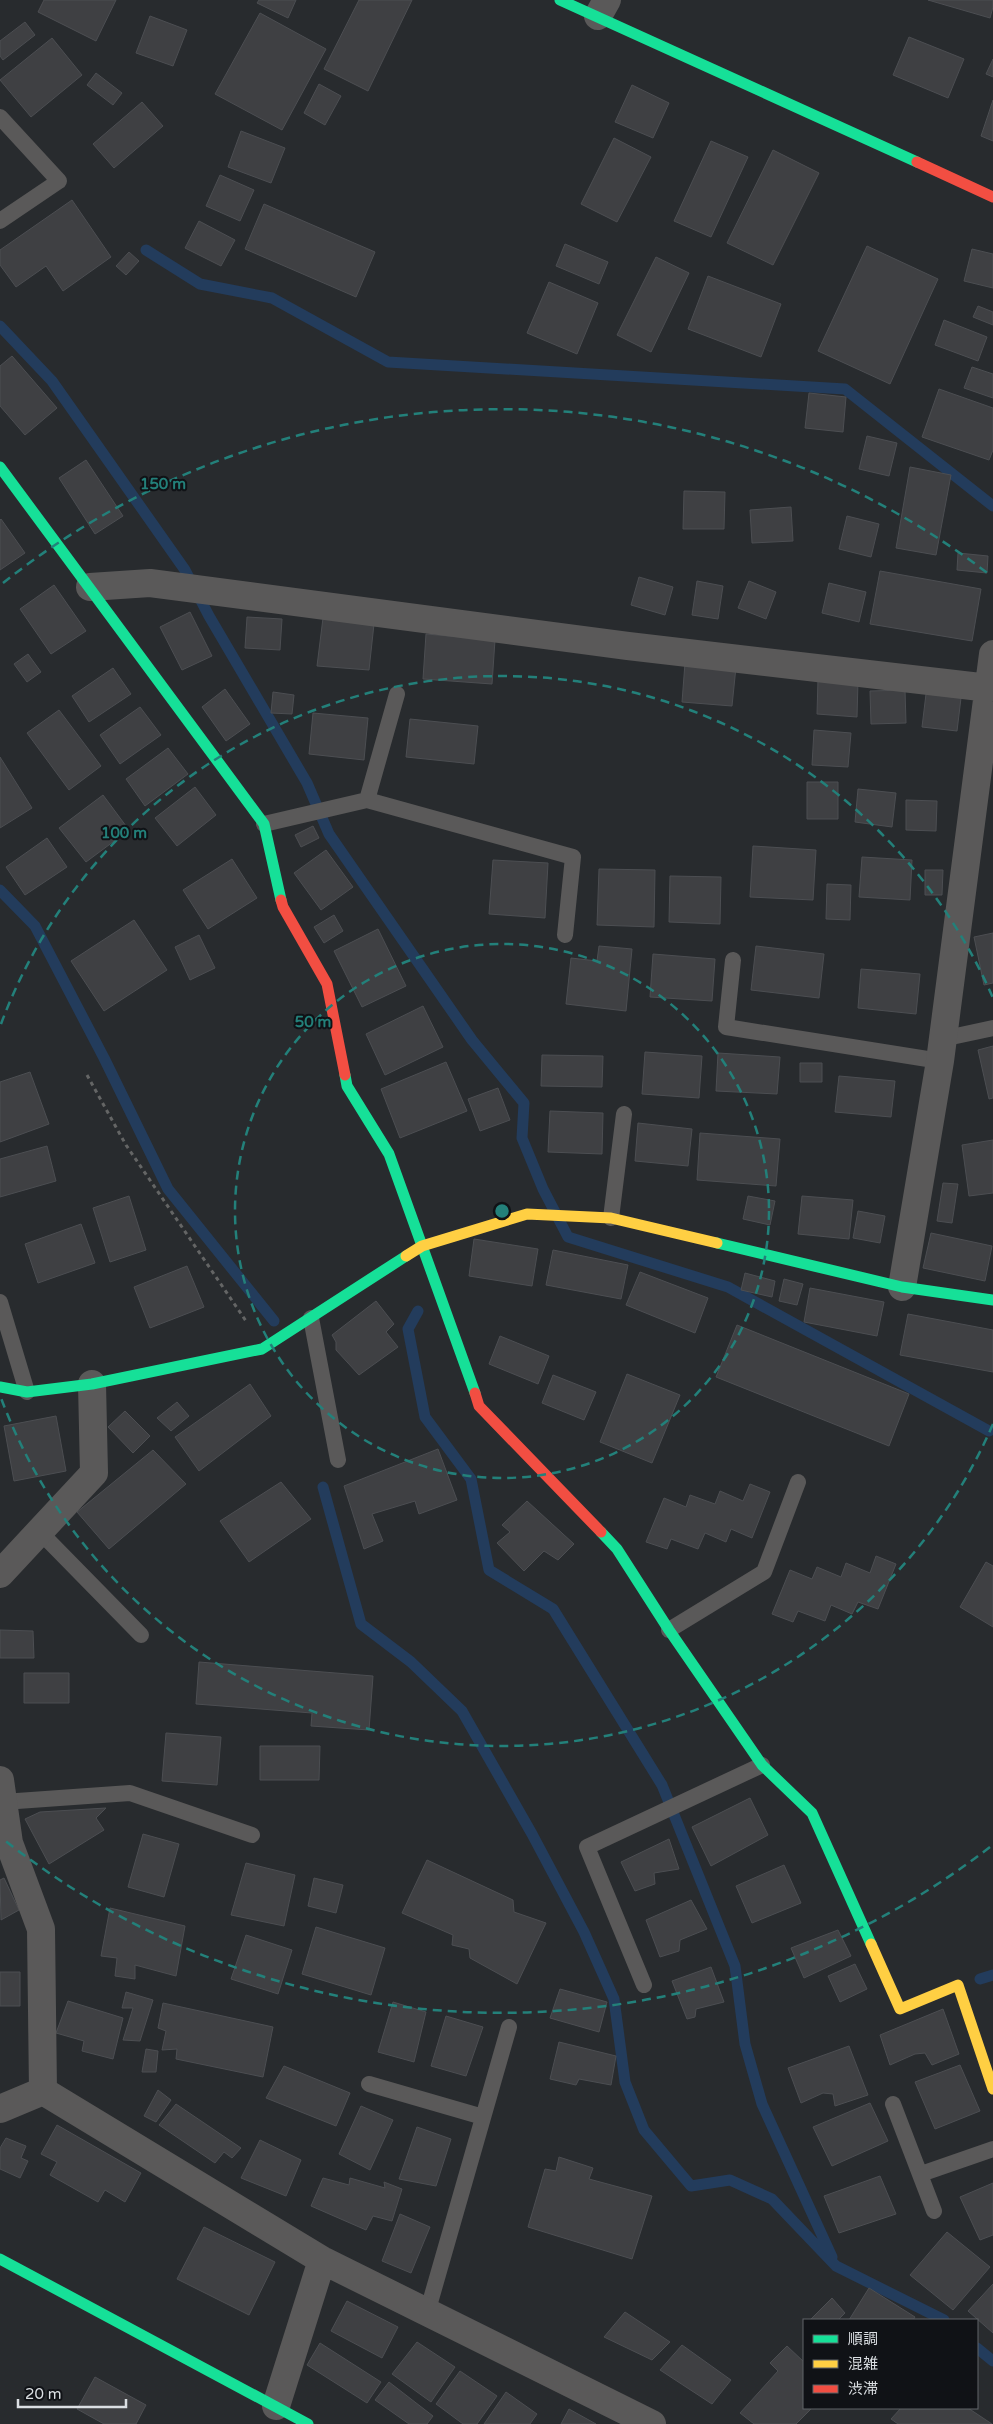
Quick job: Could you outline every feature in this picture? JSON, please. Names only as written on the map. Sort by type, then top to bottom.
[{"type":"street","points":[[560,0],[602,8],[993,197]]},
{"type":"street","points":[[0,467],[264,824],[283,907],[327,984],[347,1086],[389,1154],[479,1406],[617,1549],[669,1630],[762,1765],[812,1813],[900,2009],[958,1985],[993,2090]]},
{"type":"street","points":[[90,587],[150,583],[628,646],[989,688]]},
{"type":"street","points":[[902,1286],[941,1050],[993,654]]},
{"type":"street","points":[[0,1387],[27,1392],[92,1384],[262,1349],[422,1246],[526,1214],[611,1218],[902,1286],[993,1300]]},
{"type":"street","points":[[0,1574],[94,1474],[92,1384]]},
{"type":"street","points":[[2,1791],[9,1843],[41,1929],[43,2091]]},
{"type":"street","points":[[0,2109],[43,2091]]},
{"type":"street","points":[[43,2091],[322,2260],[652,2424]]},
{"type":"street","points":[[0,2260],[308,2424]]},
{"type":"street","points":[[276,2406],[322,2260]]},
{"type":"lane","points":[[0,117],[59,182],[0,221]]},
{"type":"lane","points":[[367,800],[397,694]]},
{"type":"lane","points":[[264,824],[367,800],[573,857],[566,935]]},
{"type":"lane","points":[[733,960],[726,1027],[941,1050],[993,1028]]},
{"type":"lane","points":[[611,1218],[624,1114]]},
{"type":"lane","points":[[0,1302],[27,1392]]},
{"type":"lane","points":[[310,1318],[338,1460]]},
{"type":"lane","points":[[669,1630],[764,1572],[798,1482]]},
{"type":"lane","points":[[40,1532],[141,1635]]},
{"type":"lane","points":[[644,1985],[587,1847],[762,1765]]},
{"type":"lane","points":[[2,1791],[130,1793],[252,1836]]},
{"type":"lane","points":[[427,2313],[509,2027]]},
{"type":"lane","points":[[369,2084],[483,2117]]},
{"type":"lane","points":[[893,2104],[934,2210]]},
{"type":"lane","points":[[920,2174],[993,2149]]},
{"type":"path","points":[[87,1075],[126,1145],[238,1307],[262,1349]]},
{"type":"building","points":[[44,0],[116,0],[96,41],[38,12]]},
{"type":"building","points":[[259,0],[296,0],[288,18],[257,3]]},
{"type":"building","points":[[359,0],[412,0],[368,91],[324,69]]},
{"type":"building","points":[[928,0],[993,0],[993,7],[990,18]]},
{"type":"building","points":[[260,13],[326,49],[282,130],[215,94]]},
{"type":"building","points":[[150,16],[187,30],[173,66],[136,53]]},
{"type":"building","points":[[25,22],[35,35],[3,60],[0,56],[0,41]]},
{"type":"building","points":[[909,37],[964,59],[948,98],[893,75]]},
{"type":"building","points":[[52,38],[82,75],[31,117],[0,80]]},
{"type":"building","points":[[993,59],[993,77],[986,74]]},
{"type":"building","points":[[96,73],[122,93],[113,105],[87,85]]},
{"type":"building","points":[[319,84],[341,96],[325,125],[304,113]]},
{"type":"building","points":[[632,85],[669,103],[653,138],[615,122]]},
{"type":"building","points":[[993,100],[993,141],[981,136]]},
{"type":"building","points":[[142,102],[163,126],[114,168],[93,144]]},
{"type":"building","points":[[241,131],[285,148],[271,183],[228,167]]},
{"type":"building","points":[[614,138],[651,157],[617,222],[581,204]]},
{"type":"building","points":[[711,141],[748,157],[711,237],[674,221]]},
{"type":"building","points":[[773,150],[819,173],[773,265],[727,243]]},
{"type":"building","points":[[220,175],[254,190],[240,221],[206,206]]},
{"type":"building","points":[[72,200],[111,257],[63,291],[46,266],[16,287],[0,265],[0,250]]},
{"type":"building","points":[[264,204],[375,252],[356,297],[245,249]]},
{"type":"building","points":[[199,221],[235,240],[221,266],[185,248]]},
{"type":"building","points":[[565,244],[608,262],[599,284],[556,266]]},
{"type":"building","points":[[867,246],[938,279],[890,384],[818,351]]},
{"type":"building","points":[[972,249],[993,254],[993,288],[964,281]]},
{"type":"building","points":[[129,252],[139,261],[126,275],[116,266]]},
{"type":"building","points":[[656,257],[689,273],[651,352],[617,335]]},
{"type":"building","points":[[708,276],[781,304],[761,357],[688,329]]},
{"type":"building","points":[[549,282],[598,303],[577,354],[527,333]]},
{"type":"building","points":[[978,306],[993,312],[993,325],[973,317]]},
{"type":"building","points":[[944,320],[987,337],[978,361],[935,345]]},
{"type":"building","points":[[12,356],[57,408],[25,435],[0,406],[0,366]]},
{"type":"building","points":[[972,367],[993,374],[993,398],[964,388]]},
{"type":"building","points":[[939,389],[993,408],[993,450],[989,460],[922,437]]},
{"type":"building","points":[[809,393],[846,397],[843,432],[805,428]]},
{"type":"building","points":[[867,436],[897,443],[889,476],[859,469]]},
{"type":"building","points":[[86,460],[123,516],[95,534],[59,478]]},
{"type":"building","points":[[910,467],[951,475],[936,555],[896,548]]},
{"type":"building","points":[[684,491],[725,492],[724,529],[683,529]]},
{"type":"building","points":[[791,507],[793,541],[752,543],[750,510]]},
{"type":"building","points":[[847,516],[879,524],[871,557],[839,549]]},
{"type":"building","points":[[0,520],[25,553],[0,570]]},
{"type":"building","points":[[958,553],[988,556],[987,573],[957,570]]},
{"type":"building","points":[[880,571],[981,589],[972,641],[870,624]]},
{"type":"building","points":[[639,577],[673,587],[665,615],[631,605]]},
{"type":"building","points":[[697,581],[723,586],[718,619],[692,615]]},
{"type":"building","points":[[749,581],[776,592],[766,619],[738,608]]},
{"type":"building","points":[[829,583],[866,592],[859,622],[822,613]]},
{"type":"building","points":[[54,585],[86,631],[51,654],[20,609]]},
{"type":"building","points":[[190,612],[212,656],[182,670],[160,627]]},
{"type":"building","points":[[247,617],[282,619],[280,650],[245,648]]},
{"type":"building","points":[[323,618],[374,624],[369,670],[317,666]]},
{"type":"building","points":[[426,634],[495,640],[492,684],[423,679]]},
{"type":"building","points":[[28,654],[41,672],[27,682],[14,664]]},
{"type":"building","points":[[685,663],[736,667],[732,706],[682,702]]},
{"type":"building","points":[[113,668],[131,694],[89,722],[72,696]]},
{"type":"building","points":[[818,679],[858,681],[857,717],[817,714]]},
{"type":"building","points":[[225,689],[250,724],[226,741],[202,707]]},
{"type":"building","points":[[905,690],[906,723],[871,724],[870,691]]},
{"type":"building","points":[[273,692],[294,695],[292,714],[271,713]]},
{"type":"building","points":[[926,694],[961,698],[957,731],[922,727]]},
{"type":"building","points":[[140,707],[161,735],[120,764],[100,735]]},
{"type":"building","points":[[59,710],[101,766],[69,790],[27,733]]},
{"type":"building","points":[[313,713],[368,718],[364,760],[309,754]]},
{"type":"building","points":[[410,719],[478,726],[474,764],[406,757]]},
{"type":"building","points":[[814,730],[851,733],[848,767],[812,765]]},
{"type":"building","points":[[168,748],[188,774],[145,806],[126,779]]},
{"type":"building","points":[[0,757],[32,808],[0,828]]},
{"type":"building","points":[[807,782],[838,782],[838,819],[807,819]]},
{"type":"building","points":[[195,787],[216,815],[177,846],[155,818]]},
{"type":"building","points":[[858,789],[896,793],[892,827],[855,822]]},
{"type":"building","points":[[103,795],[129,830],[86,862],[59,828]]},
{"type":"building","points":[[906,800],[937,801],[936,831],[906,830]]},
{"type":"building","points":[[313,826],[319,838],[301,847],[295,835]]},
{"type":"building","points":[[47,838],[67,867],[25,895],[6,867]]},
{"type":"building","points":[[753,846],[816,850],[813,900],[750,897]]},
{"type":"building","points":[[326,850],[353,887],[321,910],[294,873]]},
{"type":"building","points":[[862,857],[912,860],[910,900],[859,897]]},
{"type":"building","points":[[232,859],[257,898],[208,929],[183,890]]},
{"type":"building","points":[[493,860],[548,863],[545,918],[489,914]]},
{"type":"building","points":[[599,869],[655,870],[654,927],[597,925]]},
{"type":"building","points":[[925,870],[943,870],[942,895],[925,895]]},
{"type":"building","points":[[670,876],[721,877],[720,924],[669,922]]},
{"type":"building","points":[[827,884],[851,885],[850,920],[826,919]]},
{"type":"building","points":[[334,915],[343,931],[324,943],[314,927]]},
{"type":"building","points":[[134,920],[167,970],[104,1011],[71,961]]},
{"type":"building","points":[[378,929],[406,986],[362,1007],[334,951]]},
{"type":"building","points":[[993,933],[993,983],[984,985],[974,937]]},
{"type":"building","points":[[199,935],[215,968],[190,980],[175,947]]},
{"type":"building","points":[[599,946],[632,949],[626,1011],[566,1004],[571,958],[597,961]]},
{"type":"building","points":[[756,946],[824,954],[819,998],[751,990]]},
{"type":"building","points":[[653,954],[715,959],[712,1001],[650,997]]},
{"type":"building","points":[[861,969],[920,974],[916,1014],[858,1008]]},
{"type":"building","points":[[423,1006],[443,1047],[385,1075],[366,1034]]},
{"type":"building","points":[[993,1046],[993,1098],[989,1099],[978,1050]]},
{"type":"building","points":[[645,1052],[702,1056],[699,1098],[642,1094]]},
{"type":"building","points":[[718,1053],[780,1057],[777,1094],[716,1091]]},
{"type":"building","points":[[542,1055],[603,1056],[602,1087],[541,1086]]},
{"type":"building","points":[[446,1062],[467,1111],[400,1138],[381,1089]]},
{"type":"building","points":[[800,1063],[822,1063],[822,1082],[800,1082]]},
{"type":"building","points":[[30,1072],[49,1124],[0,1142],[0,1082]]},
{"type":"building","points":[[839,1076],[895,1081],[891,1117],[835,1112]]},
{"type":"building","points":[[498,1088],[510,1120],[480,1131],[468,1099]]},
{"type":"building","points":[[550,1111],[603,1113],[602,1154],[548,1152]]},
{"type":"building","points":[[638,1123],[692,1129],[688,1166],[635,1161]]},
{"type":"building","points":[[700,1133],[780,1139],[776,1186],[697,1180]]},
{"type":"building","points":[[993,1140],[993,1193],[969,1196],[962,1145]]},
{"type":"building","points":[[47,1146],[56,1181],[0,1197],[0,1159]]},
{"type":"building","points":[[943,1183],[958,1184],[952,1223],[937,1221]]},
{"type":"building","points":[[129,1196],[146,1250],[110,1262],[93,1208]]},
{"type":"building","points":[[748,1196],[775,1201],[770,1225],[743,1219]]},
{"type":"building","points":[[802,1196],[853,1200],[849,1239],[798,1234]]},
{"type":"building","points":[[858,1211],[885,1216],[880,1243],[853,1238]]},
{"type":"building","points":[[81,1224],[95,1263],[38,1283],[25,1244]]},
{"type":"building","points":[[931,1233],[992,1246],[985,1281],[923,1268]]},
{"type":"building","points":[[474,1239],[538,1249],[532,1286],[469,1276]]},
{"type":"building","points":[[553,1250],[628,1265],[621,1299],[546,1285]]},
{"type":"building","points":[[187,1266],[204,1307],[150,1328],[134,1287]]},
{"type":"building","points":[[640,1272],[708,1298],[695,1333],[626,1305]]},
{"type":"building","points":[[745,1273],[775,1281],[772,1297],[741,1290]]},
{"type":"building","points":[[784,1279],[803,1284],[797,1305],[779,1301]]},
{"type":"building","points":[[810,1288],[884,1302],[877,1336],[804,1322]]},
{"type":"building","points":[[376,1301],[394,1324],[386,1332],[398,1347],[359,1375],[336,1350],[336,1342],[332,1335]]},
{"type":"building","points":[[908,1314],[993,1330],[993,1372],[900,1355]]},
{"type":"building","points":[[737,1325],[909,1394],[889,1446],[716,1377]]},
{"type":"building","points":[[500,1336],[549,1356],[538,1384],[489,1364]]},
{"type":"building","points":[[627,1374],[680,1395],[652,1463],[600,1442]]},
{"type":"building","points":[[553,1375],[596,1392],[584,1420],[542,1403]]},
{"type":"building","points":[[250,1384],[271,1416],[199,1471],[175,1437]]},
{"type":"building","points":[[177,1402],[189,1416],[171,1431],[157,1418]]},
{"type":"building","points":[[125,1411],[150,1436],[133,1453],[108,1427]]},
{"type":"building","points":[[56,1416],[66,1471],[14,1481],[4,1426]]},
{"type":"building","points":[[438,1449],[457,1500],[419,1514],[415,1501],[372,1514],[383,1541],[364,1549],[344,1486]]},
{"type":"building","points":[[153,1450],[186,1484],[109,1549],[77,1512]]},
{"type":"building","points":[[281,1482],[311,1519],[249,1562],[220,1521]]},
{"type":"building","points":[[750,1484],[770,1492],[752,1538],[731,1529],[726,1542],[705,1533],[698,1549],[671,1539],[667,1549],[646,1542],[664,1498],[686,1507],[690,1495],[715,1504],[720,1491],[743,1501]]},
{"type":"building","points":[[527,1501],[574,1544],[558,1560],[544,1551],[524,1571],[497,1543],[510,1532],[502,1525]]},
{"type":"building","points":[[876,1556],[896,1564],[878,1609],[858,1602],[852,1614],[831,1605],[825,1621],[798,1611],[793,1622],[772,1614],[790,1570],[812,1579],[817,1567],[841,1577],[846,1563],[870,1573]]},
{"type":"building","points":[[986,1562],[993,1566],[993,1627],[960,1607]]},
{"type":"building","points":[[0,1630],[33,1631],[34,1658],[0,1658]]},
{"type":"building","points":[[199,1662],[373,1676],[369,1730],[311,1726],[312,1713],[196,1704]]},
{"type":"building","points":[[24,1673],[69,1673],[69,1703],[24,1703]]},
{"type":"building","points":[[166,1733],[221,1737],[217,1785],[162,1781]]},
{"type":"building","points":[[260,1746],[320,1746],[319,1780],[260,1780]]},
{"type":"building","points":[[750,1798],[768,1835],[711,1866],[692,1827]]},
{"type":"building","points":[[106,1808],[96,1818],[104,1830],[49,1864],[25,1819],[40,1812]]},
{"type":"building","points":[[143,1834],[179,1844],[164,1897],[128,1887]]},
{"type":"building","points":[[669,1839],[679,1869],[654,1873],[655,1884],[635,1891],[621,1862]]},
{"type":"building","points":[[427,1860],[513,1900],[514,1912],[546,1923],[517,1984],[470,1958],[469,1949],[452,1945],[453,1935],[402,1913]]},
{"type":"building","points":[[246,1863],[295,1875],[284,1926],[231,1915]]},
{"type":"building","points":[[784,1865],[801,1903],[752,1923],[736,1886]]},
{"type":"building","points":[[4,1878],[19,1910],[1,1920],[0,1880]]},
{"type":"building","points":[[314,1878],[343,1885],[336,1913],[308,1906]]},
{"type":"building","points":[[691,1900],[707,1929],[680,1940],[679,1951],[660,1957],[646,1920]]},
{"type":"building","points":[[110,1908],[185,1926],[176,1976],[135,1965],[135,1979],[115,1976],[117,1958],[101,1956]]},
{"type":"building","points":[[316,1927],[385,1948],[371,1995],[302,1974]]},
{"type":"building","points":[[838,1930],[851,1956],[804,1978],[791,1948]]},
{"type":"building","points":[[246,1935],[292,1950],[278,1994],[231,1979]]},
{"type":"building","points":[[855,1964],[867,1989],[840,2002],[828,1976]]},
{"type":"building","points":[[711,1967],[724,2002],[696,2009],[695,2017],[687,2019],[672,1981]]},
{"type":"building","points":[[0,1972],[20,1972],[20,2006],[0,2006]]},
{"type":"building","points":[[560,1989],[607,2002],[599,2032],[550,2018]]},
{"type":"building","points":[[126,1992],[153,2000],[140,2041],[123,2040],[133,2008],[122,2008]]},
{"type":"building","points":[[68,2001],[123,2018],[113,2059],[82,2051],[84,2041],[56,2033]]},
{"type":"building","points":[[393,2002],[426,2012],[414,2062],[378,2052]]},
{"type":"building","points":[[163,2003],[273,2027],[263,2077],[176,2059],[177,2049],[162,2050],[166,2031],[158,2028]]},
{"type":"building","points":[[943,2009],[959,2054],[932,2065],[925,2053],[915,2054],[890,2065],[880,2035]]},
{"type":"building","points":[[446,2016],[483,2027],[466,2076],[431,2066]]},
{"type":"building","points":[[559,2042],[616,2056],[611,2085],[579,2079],[576,2085],[550,2079]]},
{"type":"building","points":[[849,2046],[868,2095],[835,2106],[833,2094],[823,2093],[801,2103],[788,2068]]},
{"type":"building","points":[[146,2049],[158,2051],[156,2072],[142,2072]]},
{"type":"building","points":[[960,2065],[980,2111],[935,2129],[915,2082]]},
{"type":"building","points":[[284,2066],[350,2093],[336,2126],[266,2098]]},
{"type":"building","points":[[158,2090],[171,2100],[156,2122],[144,2116]]},
{"type":"building","points":[[870,2103],[888,2141],[832,2166],[813,2127]]},
{"type":"building","points":[[176,2104],[241,2148],[232,2158],[224,2152],[215,2163],[159,2125]]},
{"type":"building","points":[[361,2106],[393,2120],[370,2170],[339,2154]]},
{"type":"building","points":[[57,2125],[141,2173],[125,2202],[105,2190],[98,2202],[50,2175],[57,2162],[41,2154]]},
{"type":"building","points":[[417,2127],[451,2139],[436,2186],[399,2179]]},
{"type":"building","points":[[6,2138],[26,2146],[21,2158],[28,2161],[20,2178],[0,2169],[0,2148]]},
{"type":"building","points":[[260,2140],[301,2160],[286,2196],[241,2178]]},
{"type":"building","points":[[559,2157],[593,2168],[589,2179],[652,2196],[632,2259],[528,2227],[545,2169],[556,2171]]},
{"type":"building","points":[[880,2176],[896,2214],[839,2233],[824,2196]]},
{"type":"building","points":[[323,2178],[349,2185],[350,2178],[385,2188],[384,2182],[402,2189],[392,2221],[373,2216],[366,2230],[311,2206]]},
{"type":"building","points":[[993,2183],[993,2235],[980,2240],[960,2197]]},
{"type":"building","points":[[400,2214],[430,2227],[411,2273],[382,2261]]},
{"type":"building","points":[[204,2227],[275,2262],[249,2315],[177,2279]]},
{"type":"building","points":[[947,2232],[990,2267],[953,2310],[910,2275]]},
{"type":"building","points":[[993,2284],[993,2333],[968,2311]]},
{"type":"building","points":[[869,2288],[915,2317],[914,2319],[850,2319]]},
{"type":"building","points":[[832,2298],[845,2313],[839,2319],[811,2319]]},
{"type":"building","points":[[347,2301],[398,2327],[382,2358],[331,2331]]},
{"type":"building","points":[[625,2312],[670,2342],[652,2360],[604,2337]]},
{"type":"building","points":[[417,2342],[455,2367],[431,2402],[392,2374]]},
{"type":"building","points":[[320,2343],[381,2382],[367,2403],[307,2365]]},
{"type":"building","points":[[682,2345],[731,2380],[712,2404],[660,2370]]},
{"type":"building","points":[[787,2346],[803,2361],[803,2409],[811,2409],[796,2424],[754,2424],[740,2413],[778,2371],[770,2363]]},
{"type":"building","points":[[460,2371],[497,2396],[477,2424],[463,2424],[436,2404]]},
{"type":"building","points":[[95,2377],[146,2405],[136,2424],[104,2424],[77,2409]]},
{"type":"building","points":[[389,2382],[433,2416],[427,2424],[409,2424],[375,2400]]},
{"type":"building","points":[[506,2392],[537,2414],[530,2424],[484,2424]]},
{"type":"building","points":[[569,2409],[596,2424],[561,2424]]},
{"type":"building","points":[[900,2409],[970,2409],[992,2424],[898,2424],[891,2419]]},
{"type":"waterway","points":[[146,250],[200,284],[272,298],[388,362],[845,389],[993,506]]},
{"type":"waterway","points":[[0,326],[52,381],[185,570],[209,616],[307,783],[329,834],[472,1040],[524,1103],[522,1138],[543,1189],[568,1237],[728,1287],[989,1431]]},
{"type":"waterway","points":[[0,890],[35,926],[104,1058],[168,1189],[274,1321]]},
{"type":"waterway","points":[[418,1311],[408,1329],[425,1417],[471,1479],[489,1570],[553,1609],[662,1785],[735,1966],[745,2044],[762,2104],[832,2257]]},
{"type":"waterway","points":[[323,1487],[361,1624],[411,1662],[462,1711],[532,1834],[584,1932],[614,1999],[625,2082],[644,2130],[691,2186],[730,2180],[772,2199],[836,2266],[942,2319]]},
{"type":"waterway","points":[[980,1979],[993,1975]]},
{"type":"waterway","points":[[978,2349],[993,2361]]},
{"type":"traffic: fast","points":[[560,0],[917,162]]},
{"type":"traffic: fast","points":[[0,467],[264,824],[281,900]]},
{"type":"traffic: fast","points":[[345,1075],[347,1086],[389,1154],[475,1393]]},
{"type":"traffic: fast","points":[[717,1243],[902,1287],[993,1300]]},
{"type":"traffic: fast","points":[[0,1387],[27,1392],[92,1384],[262,1349],[406,1256]]},
{"type":"traffic: fast","points":[[601,1532],[617,1549],[669,1630],[762,1765],[812,1813],[871,1944]]},
{"type":"traffic: fast","points":[[0,2259],[308,2424]]},
{"type":"traffic: slow","points":[[406,1256],[422,1246],[527,1214],[611,1218],[717,1243]]},
{"type":"traffic: slow","points":[[871,1944],[900,2009],[958,1985],[993,2089]]},
{"type":"traffic: jam","points":[[917,162],[993,197]]},
{"type":"traffic: jam","points":[[281,900],[283,907],[327,984],[345,1075]]},
{"type":"traffic: jam","points":[[475,1393],[479,1406],[601,1532]]}]
